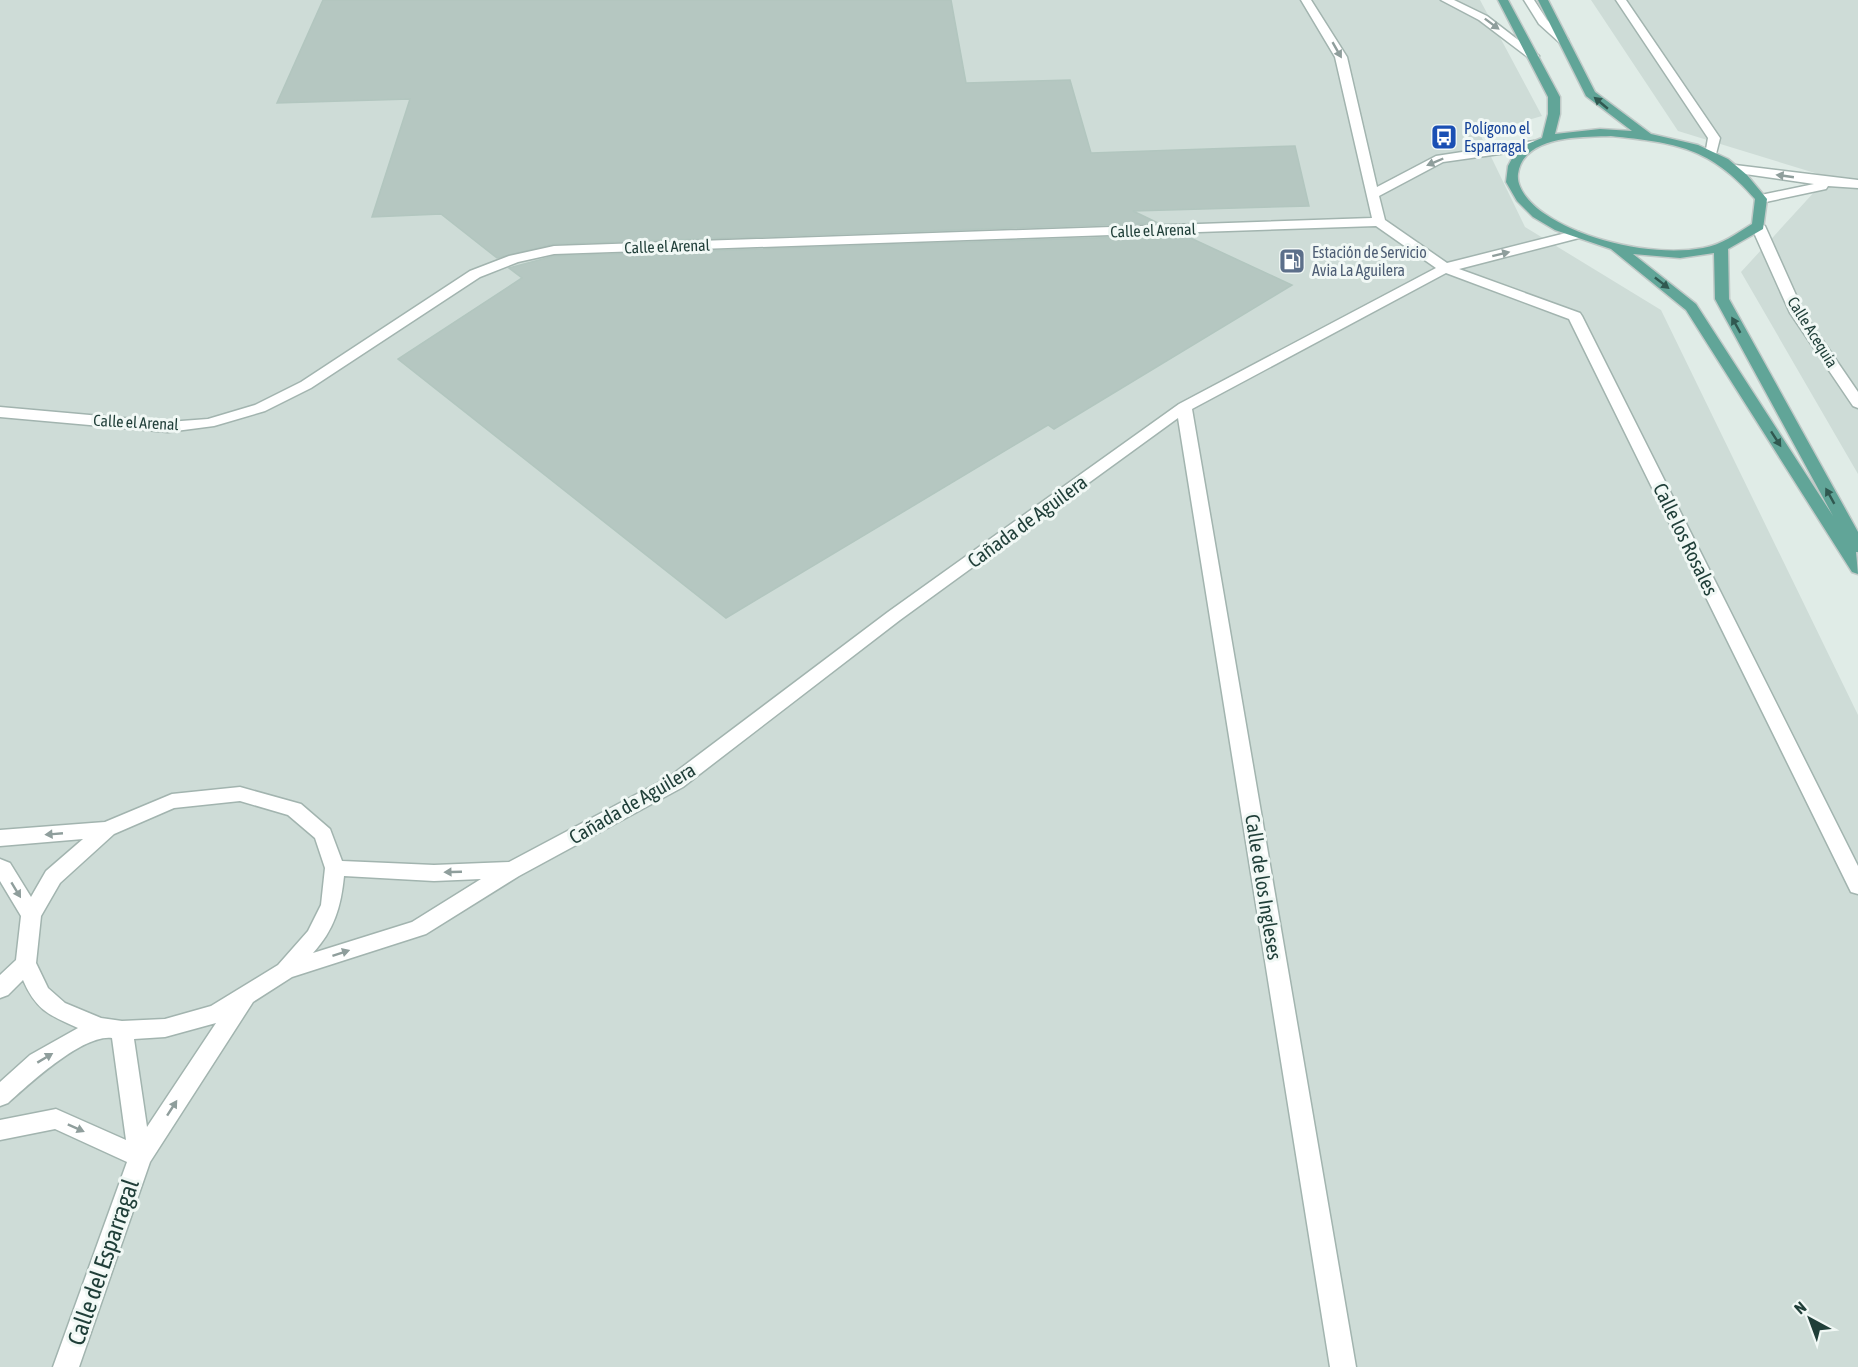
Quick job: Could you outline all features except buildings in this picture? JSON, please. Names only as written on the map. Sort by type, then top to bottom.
[{"type":"main road","points":[[1503,0],[1554,97],[1554,114],[1547,140]]},
{"type":"main road","points":[[1543,0],[1590,94],[1612,112],[1649,136]]},
{"type":"main road","points":[[1611,132],[1649,136],[1711,155],[1735,169],[1761,199],[1758,226],[1721,247],[1689,252],[1653,252],[1616,247],[1574,235],[1541,218],[1519,198],[1511,178],[1516,160],[1534,145],[1547,140],[1588,133],[1611,132]]},
{"type":"main road","points":[[1616,247],[1691,307],[1858,568]]},
{"type":"main road","points":[[1721,247],[1722,299],[1858,547]]},
{"type":"street","points":[[1306,0],[1341,57],[1379,222],[1445,268]]},
{"type":"street","points":[[1446,0],[1483,18],[1533,56]]},
{"type":"street","points":[[1529,0],[1543,22],[1564,41]]},
{"type":"street","points":[[1621,0],[1714,138],[1711,155]]},
{"type":"street","points":[[1373,194],[1440,159],[1534,145]]},
{"type":"street","points":[[1735,169],[1858,184]]},
{"type":"street","points":[[1761,199],[1836,183]]},
{"type":"street","name":"Calle el Arenal","points":[[0,412],[168,427],[219,420],[260,408],[306,385],[475,274],[514,259],[554,250],[1379,222]]},
{"type":"street","name":"Calle Acequia","points":[[1758,226],[1797,313],[1858,403]]},
{"type":"street","name":"Cañada de Aguilera","points":[[285,971],[419,928],[512,870],[676,782],[894,616],[1184,407],[1445,268],[1574,235]]},
{"type":"street","name":"Calle los Rosales","points":[[1445,268],[1575,316],[1858,886]]},
{"type":"street","name":"Calle de los Ingleses","points":[[1184,407],[1343,1367]]},
{"type":"street","name":"Cañada de Aguilera","points":[[240,794],[294,808],[323,834],[335,868],[331,905],[315,937],[285,971],[217,1014],[165,1028],[111,1028],[57,1009],[40,994],[26,963],[31,915],[53,877],[107,829],[172,801],[240,794]]},
{"type":"street","name":"Cañada de Aguilera","points":[[0,838],[107,829]]},
{"type":"street","points":[[0,867],[31,915]]},
{"type":"street","name":"Cañada de Aguilera","points":[[335,868],[434,873],[512,870]]},
{"type":"street","points":[[0,989],[26,963]]},
{"type":"street","points":[[140,1157],[247,996]]},
{"type":"street","points":[[111,1028],[140,1157]]},
{"type":"street","name":"Cañada de Aguilera","points":[[0,1096],[38,1062],[111,1028]]},
{"type":"street","points":[[0,1130],[56,1119],[140,1157]]},
{"type":"street","name":"Calle del Esparragal","points":[[66,1367],[140,1157]]},
{"type":"shaded area","points":[[0,0],[1480,0],[1542,116],[1480,134],[1525,227],[1661,310],[1858,715],[1858,1367],[0,1367]]},
{"type":"shaded area","points":[[1591,0],[1858,0],[1858,474],[1741,272],[1828,177],[1678,131]]},
{"type":"place","name":"Polígono el Esparragal","points":[[1444,137]]},
{"type":"place","name":"Estación de Servicio Avia La Aguilera","points":[[1292,261]]}]
